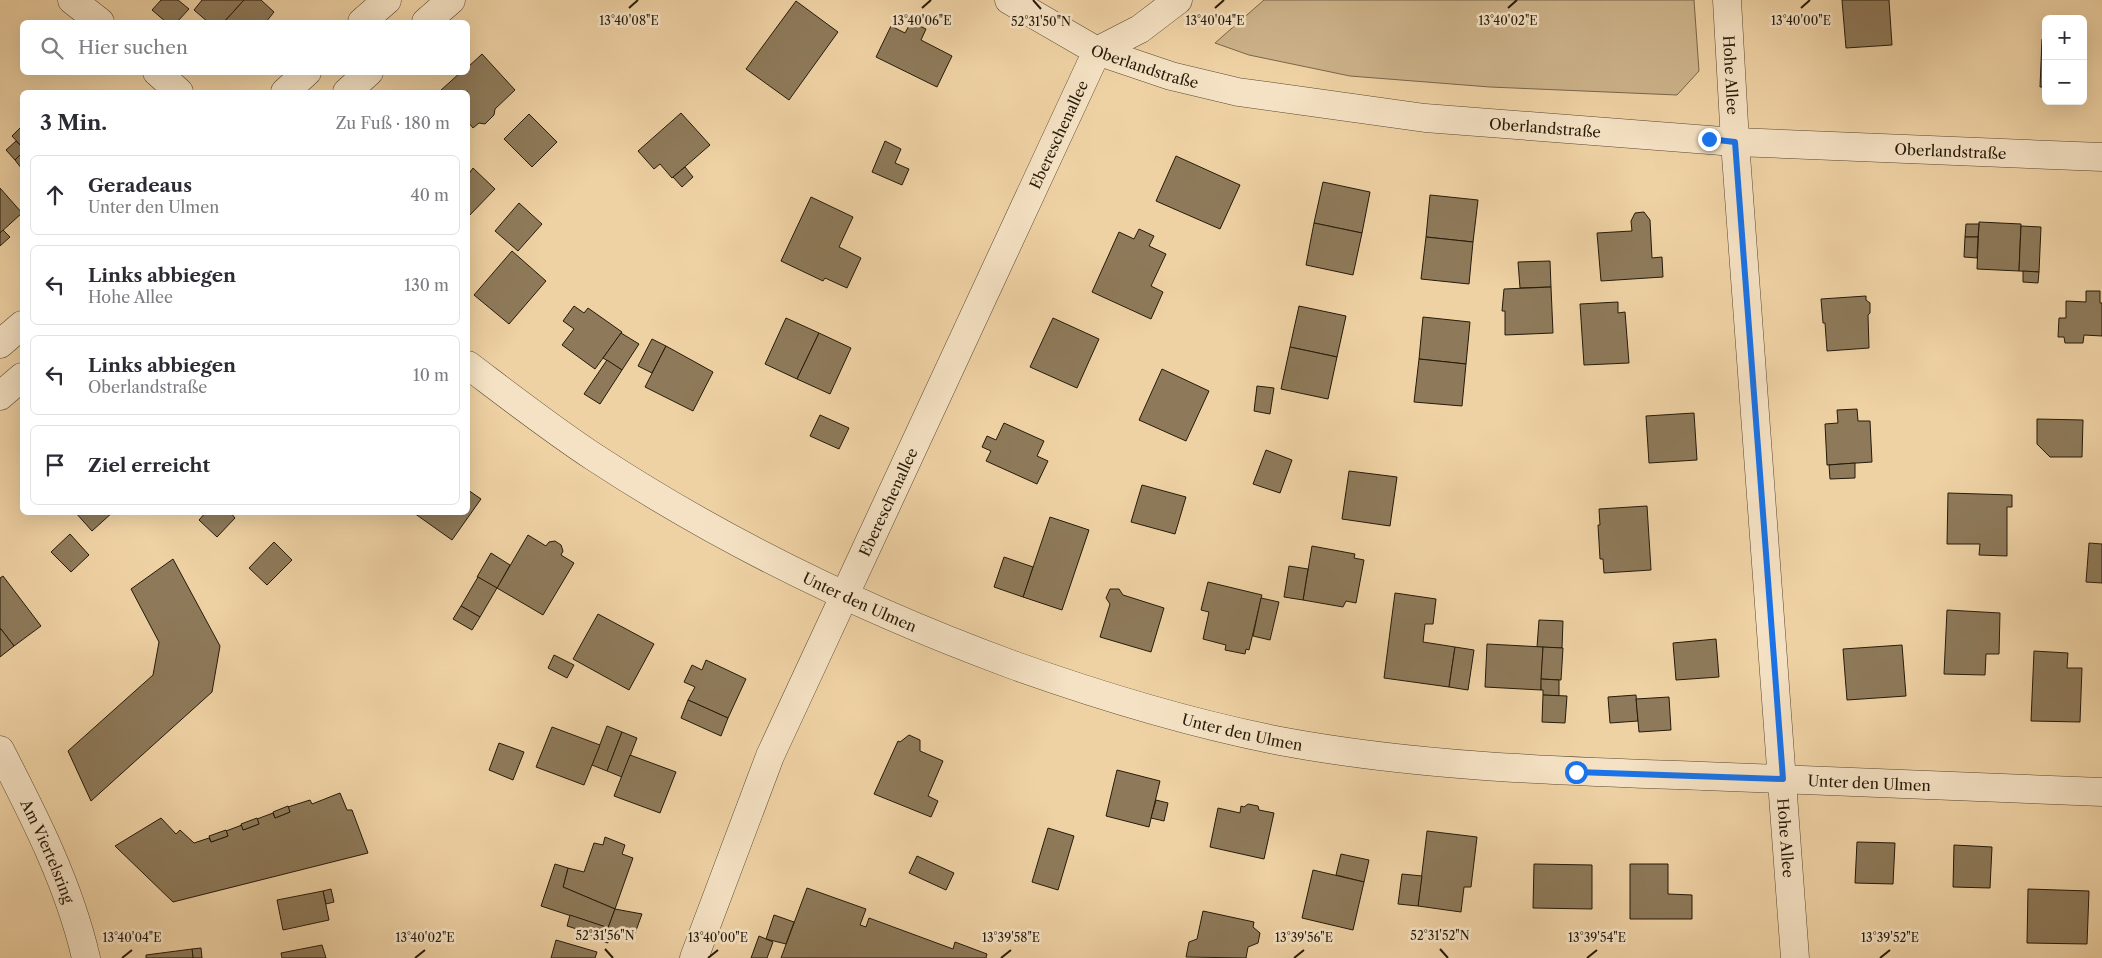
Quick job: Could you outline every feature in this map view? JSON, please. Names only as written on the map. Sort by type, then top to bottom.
[{"type":"street","points":[[72,0],[97,20]]},
{"type":"street","points":[[364,20],[387,0]]},
{"type":"street","points":[[428,20],[451,0]]},
{"type":"street","name":"Oberlandstraße","points":[[1009,0],[1097,51],[1171,76],[1238,92],[1376,112],[1425,118],[1735,142],[2102,157]]},
{"type":"street","points":[[1097,51],[1140,29],[1178,0]]},
{"type":"street","name":"Hohe Allee","points":[[1727,0],[1735,142],[1795,958]]},
{"type":"street","name":"Ebereschenallee","points":[[694,958],[770,756],[845,598],[1097,51]]},
{"type":"street","points":[[160,75],[177,90]]},
{"type":"street","points":[[287,90],[304,75]]},
{"type":"street","points":[[349,90],[367,75]]},
{"type":"street","points":[[0,344],[20,326]]},
{"type":"street","name":"Unter den Ulmen","points":[[470,366],[593,456],[683,512],[845,598],[945,640],[1070,686],[1206,724],[1280,741],[1368,755],[1473,767],[2102,792]]},
{"type":"street","points":[[0,396],[20,379]]},
{"type":"street","name":"Am Viertelsring","points":[[0,750],[39,825],[67,894],[86,958]]},
{"type":"shaded area","points":[[1264,0],[1694,0],[1699,71],[1677,95],[1490,87],[1350,76],[1249,55],[1215,43]]},
{"type":"building","points":[[161,0],[178,0],[189,9],[179,20],[164,20],[152,10]]},
{"type":"building","points":[[202,0],[244,0],[226,20],[206,20],[194,10]]},
{"type":"building","points":[[244,0],[261,0],[274,12],[268,20],[226,20]]},
{"type":"building","points":[[1842,0],[1889,0],[1892,45],[1846,48]]},
{"type":"building","points":[[796,1],[838,32],[789,100],[746,69]]},
{"type":"building","points":[[911,22],[926,29],[921,40],[952,56],[937,87],[876,57],[891,26],[905,33]]},
{"type":"building","points":[[2042,39],[2042,87],[2040,87]]},
{"type":"building","points":[[482,54],[515,90],[495,109],[494,115],[485,124],[479,123],[473,128],[470,124],[470,90],[441,90],[458,75],[470,75],[470,65]]},
{"type":"building","points":[[681,113],[710,145],[672,178],[660,164],[654,169],[638,151]]},
{"type":"building","points":[[529,114],[557,142],[532,167],[504,139]]},
{"type":"building","points":[[20,128],[20,145],[12,136]]},
{"type":"building","points":[[16,141],[20,145],[20,155],[15,160],[6,150]]},
{"type":"building","points":[[885,141],[901,149],[895,163],[909,169],[902,185],[872,172]]},
{"type":"building","points":[[20,155],[20,166],[15,160]]},
{"type":"building","points":[[1176,156],[1240,185],[1220,229],[1156,201]]},
{"type":"building","points":[[685,167],[693,177],[682,187],[673,177]]},
{"type":"building","points":[[473,168],[495,189],[470,215],[470,172]]},
{"type":"building","points":[[1323,182],[1370,192],[1362,233],[1314,223]]},
{"type":"building","points":[[0,188],[20,211],[20,215],[0,233]]},
{"type":"building","points":[[1430,195],[1478,200],[1473,242],[1426,237]]},
{"type":"building","points":[[811,197],[853,217],[839,247],[861,258],[847,288],[825,278],[823,281],[781,261]]},
{"type":"building","points":[[519,203],[542,224],[518,251],[495,231]]},
{"type":"building","points":[[1644,212],[1650,220],[1652,258],[1662,257],[1663,277],[1601,281],[1597,233],[1632,231],[1631,221],[1635,213]]},
{"type":"building","points":[[1979,222],[2021,224],[2019,271],[1977,269]]},
{"type":"building","points":[[1314,223],[1362,233],[1353,275],[1306,265]]},
{"type":"building","points":[[1966,224],[1979,224],[1978,237],[1965,237]]},
{"type":"building","points":[[2021,226],[2041,227],[2039,272],[2019,271]]},
{"type":"building","points":[[1139,229],[1154,236],[1149,246],[1166,254],[1151,286],[1163,292],[1151,319],[1092,292],[1119,232],[1134,239]]},
{"type":"building","points":[[3,230],[10,237],[0,246],[0,233]]},
{"type":"building","points":[[1426,237],[1473,242],[1469,284],[1421,279]]},
{"type":"building","points":[[1965,237],[1978,237],[1977,258],[1964,257]]},
{"type":"building","points":[[512,251],[546,281],[509,324],[474,295]]},
{"type":"building","points":[[1550,261],[1551,287],[1520,288],[1518,262]]},
{"type":"building","points":[[2023,271],[2039,272],[2038,283],[2023,282]]},
{"type":"building","points":[[1551,287],[1553,333],[1505,335],[1505,311],[1502,311],[1504,289]]},
{"type":"building","points":[[2086,291],[2100,291],[2102,336],[2084,335],[2083,343],[2065,343],[2064,337],[2058,337],[2059,318],[2066,318],[2066,301],[2086,302]]},
{"type":"building","points":[[1866,296],[1866,300],[1870,303],[1870,313],[1868,315],[1869,348],[1827,351],[1821,299]]},
{"type":"building","points":[[1618,302],[1618,313],[1625,312],[1629,363],[1584,365],[1580,304]]},
{"type":"building","points":[[574,306],[584,313],[588,308],[622,332],[595,369],[562,345],[574,329],[563,321]]},
{"type":"building","points":[[1299,306],[1346,316],[1337,357],[1290,347]]},
{"type":"building","points":[[1423,317],[1470,322],[1466,364],[1419,359]]},
{"type":"building","points":[[786,318],[819,333],[797,379],[765,364]]},
{"type":"building","points":[[1053,318],[1099,339],[1077,388],[1030,367]]},
{"type":"building","points":[[621,333],[639,344],[622,370],[603,358]]},
{"type":"building","points":[[819,333],[851,348],[830,394],[797,379]]},
{"type":"building","points":[[652,339],[666,346],[652,373],[638,366]]},
{"type":"building","points":[[666,346],[713,372],[693,411],[645,387]]},
{"type":"building","points":[[1290,347],[1337,357],[1328,399],[1281,389]]},
{"type":"building","points":[[1419,359],[1466,364],[1462,406],[1414,402]]},
{"type":"building","points":[[607,360],[622,370],[600,404],[584,394]]},
{"type":"building","points":[[1162,369],[1209,391],[1186,441],[1139,420]]},
{"type":"building","points":[[1257,386],[1274,388],[1270,414],[1254,411]]},
{"type":"building","points":[[1857,409],[1858,421],[1870,421],[1872,462],[1827,465],[1825,424],[1838,423],[1837,410]]},
{"type":"building","points":[[1694,413],[1697,460],[1649,463],[1646,416]]},
{"type":"building","points":[[820,415],[849,428],[839,449],[810,436]]},
{"type":"building","points":[[2037,419],[2083,420],[2082,457],[2050,457],[2037,444]]},
{"type":"building","points":[[1004,423],[1044,441],[1037,456],[1048,461],[1037,484],[986,461],[991,451],[982,447],[987,436],[996,440]]},
{"type":"building","points":[[1266,450],[1292,460],[1280,493],[1253,484]]},
{"type":"building","points":[[1855,463],[1855,478],[1830,479],[1829,465]]},
{"type":"building","points":[[1349,471],[1397,477],[1390,526],[1342,519]]},
{"type":"building","points":[[1142,485],[1186,497],[1175,534],[1131,522]]},
{"type":"building","points":[[470,491],[481,499],[470,515]]},
{"type":"building","points":[[1948,493],[2012,495],[2012,507],[2007,507],[2007,556],[1979,555],[1980,544],[1947,544]]},
{"type":"building","points":[[1647,506],[1651,570],[1604,573],[1603,559],[1600,559],[1599,509]]},
{"type":"building","points":[[78,515],[110,515],[92,531]]},
{"type":"building","points":[[203,515],[232,515],[235,518],[217,537],[199,520]]},
{"type":"building","points":[[417,515],[470,515],[452,540]]},
{"type":"building","points":[[1050,517],[1089,530],[1062,610],[1023,597]]},
{"type":"building","points":[[70,534],[89,555],[71,572],[51,552]]},
{"type":"building","points":[[528,535],[546,546],[549,542],[555,541],[561,545],[563,551],[561,555],[574,563],[543,615],[497,588]]},
{"type":"building","points":[[274,542],[292,560],[267,585],[249,568]]},
{"type":"building","points":[[2089,543],[2102,544],[2102,583],[2086,582]]},
{"type":"building","points":[[1312,546],[1355,554],[1354,558],[1364,560],[1356,603],[1346,601],[1343,607],[1303,600]]},
{"type":"building","points":[[491,553],[510,565],[497,588],[477,577]]},
{"type":"building","points":[[1004,557],[1033,567],[1023,597],[994,587]]},
{"type":"building","points":[[173,559],[220,646],[212,692],[91,801],[68,751],[153,675],[159,642],[131,589]]},
{"type":"building","points":[[1289,566],[1308,569],[1303,600],[1284,597]]},
{"type":"building","points":[[3,576],[41,626],[14,646],[0,628],[0,578]]},
{"type":"building","points":[[478,577],[497,588],[480,617],[461,606]]},
{"type":"building","points":[[1208,582],[1262,595],[1249,650],[1246,649],[1245,654],[1225,650],[1226,645],[1203,639],[1209,612],[1201,610]]},
{"type":"building","points":[[1110,589],[1119,589],[1123,595],[1164,608],[1151,652],[1100,637],[1110,604],[1106,598]]},
{"type":"building","points":[[1395,593],[1436,599],[1433,624],[1425,624],[1423,642],[1455,647],[1449,687],[1384,678]]},
{"type":"building","points":[[1261,598],[1279,602],[1270,640],[1253,636]]},
{"type":"building","points":[[461,606],[480,617],[472,630],[453,619]]},
{"type":"building","points":[[1947,610],[2000,613],[1999,654],[1986,654],[1985,675],[1944,674]]},
{"type":"building","points":[[598,614],[654,644],[629,690],[573,659]]},
{"type":"building","points":[[1539,620],[1563,621],[1562,648],[1537,647]]},
{"type":"building","points":[[0,630],[14,646],[0,657]]},
{"type":"building","points":[[1716,639],[1719,677],[1676,680],[1673,643]]},
{"type":"building","points":[[1487,644],[1543,647],[1541,690],[1485,687]]},
{"type":"building","points":[[1902,645],[1906,696],[1847,700],[1843,649]]},
{"type":"building","points":[[1455,647],[1474,650],[1468,690],[1449,687]]},
{"type":"building","points":[[1543,647],[1563,648],[1561,680],[1541,679]]},
{"type":"building","points":[[2034,651],[2068,653],[2067,668],[2082,668],[2080,722],[2031,721]]},
{"type":"building","points":[[554,655],[574,665],[567,678],[548,668]]},
{"type":"building","points":[[706,660],[746,679],[728,718],[688,700],[695,687],[684,682],[692,665],[702,670]]},
{"type":"building","points":[[1541,679],[1559,680],[1559,696],[1543,695]]},
{"type":"building","points":[[1543,695],[1567,696],[1565,723],[1542,722]]},
{"type":"building","points":[[1636,695],[1638,721],[1610,723],[1608,697]]},
{"type":"building","points":[[1669,697],[1671,730],[1639,732],[1636,699]]},
{"type":"building","points":[[688,700],[728,718],[721,736],[681,718]]},
{"type":"building","points":[[607,726],[622,732],[607,771],[592,765]]},
{"type":"building","points":[[552,727],[600,745],[584,785],[536,767]]},
{"type":"building","points":[[622,732],[637,738],[622,777],[607,771]]},
{"type":"building","points":[[909,735],[920,740],[920,751],[943,761],[928,796],[938,801],[931,817],[874,794],[898,741],[900,742]]},
{"type":"building","points":[[499,743],[524,752],[513,780],[489,770]]},
{"type":"building","points":[[630,755],[676,772],[660,813],[614,796]]},
{"type":"building","points":[[1117,770],[1160,781],[1149,827],[1106,816]]},
{"type":"building","points":[[340,793],[347,810],[352,810],[368,853],[173,902],[115,846],[161,818],[176,834],[180,830],[194,843],[209,838],[211,842],[228,836],[226,831],[242,825],[243,830],[259,824],[257,819],[273,813],[275,818],[290,812],[288,807],[310,800],[312,804]]},
{"type":"building","points":[[1156,800],[1168,803],[1164,821],[1151,818]]},
{"type":"building","points":[[1248,804],[1258,806],[1259,810],[1274,813],[1264,859],[1210,847],[1218,808],[1240,813],[1241,806],[1244,807]]},
{"type":"building","points":[[288,806],[290,812],[275,818],[273,812]]},
{"type":"building","points":[[257,818],[259,824],[243,830],[241,824]]},
{"type":"building","points":[[1048,828],[1074,836],[1058,890],[1032,882]]},
{"type":"building","points":[[226,830],[228,836],[211,842],[209,836]]},
{"type":"building","points":[[1427,831],[1477,837],[1471,887],[1464,887],[1461,912],[1418,906]]},
{"type":"building","points":[[605,837],[625,845],[622,854],[633,858],[615,909],[563,887],[568,868],[584,872],[594,843],[603,845]]},
{"type":"building","points":[[1857,842],[1895,843],[1893,884],[1855,883]]},
{"type":"building","points":[[1954,845],[1992,847],[1990,888],[1953,887]]},
{"type":"building","points":[[1341,854],[1369,860],[1364,882],[1336,875]]},
{"type":"building","points":[[917,856],[954,873],[946,890],[909,873]]},
{"type":"building","points":[[555,864],[568,868],[563,887],[615,909],[608,928],[541,906]]},
{"type":"building","points":[[1534,864],[1592,865],[1592,909],[1533,908]]},
{"type":"building","points":[[1630,864],[1668,864],[1668,894],[1692,895],[1692,919],[1630,919]]},
{"type":"building","points":[[1313,870],[1364,882],[1353,930],[1302,918]]},
{"type":"building","points":[[1402,874],[1422,876],[1418,906],[1398,904]]},
{"type":"building","points":[[807,888],[866,909],[860,925],[866,927],[869,918],[953,949],[955,942],[987,954],[986,958],[781,958]]},
{"type":"building","points":[[331,889],[334,902],[326,904],[323,891]]},
{"type":"building","points":[[2028,889],[2089,891],[2087,944],[2027,943]]},
{"type":"building","points":[[323,891],[329,920],[283,930],[277,900]]},
{"type":"building","points":[[615,909],[642,914],[634,936],[608,928]]},
{"type":"building","points":[[1203,911],[1254,922],[1253,927],[1260,933],[1258,943],[1248,947],[1246,958],[1186,957],[1189,942],[1197,939]]},
{"type":"building","points":[[570,915],[612,929],[608,943],[589,937],[590,933],[567,926]]},
{"type":"building","points":[[774,915],[794,922],[786,944],[766,939]]},
{"type":"building","points":[[759,936],[773,942],[767,958],[751,958]]},
{"type":"building","points":[[556,940],[597,952],[595,958],[551,958]]},
{"type":"building","points":[[322,945],[326,958],[282,958],[281,953]]},
{"type":"building","points":[[201,948],[202,958],[193,958],[192,949]]},
{"type":"building","points":[[192,949],[193,958],[146,958],[146,955]]},
{"type":"route","points":[[1576,772],[1783,779],[1735,142],[1709,139]]}]
